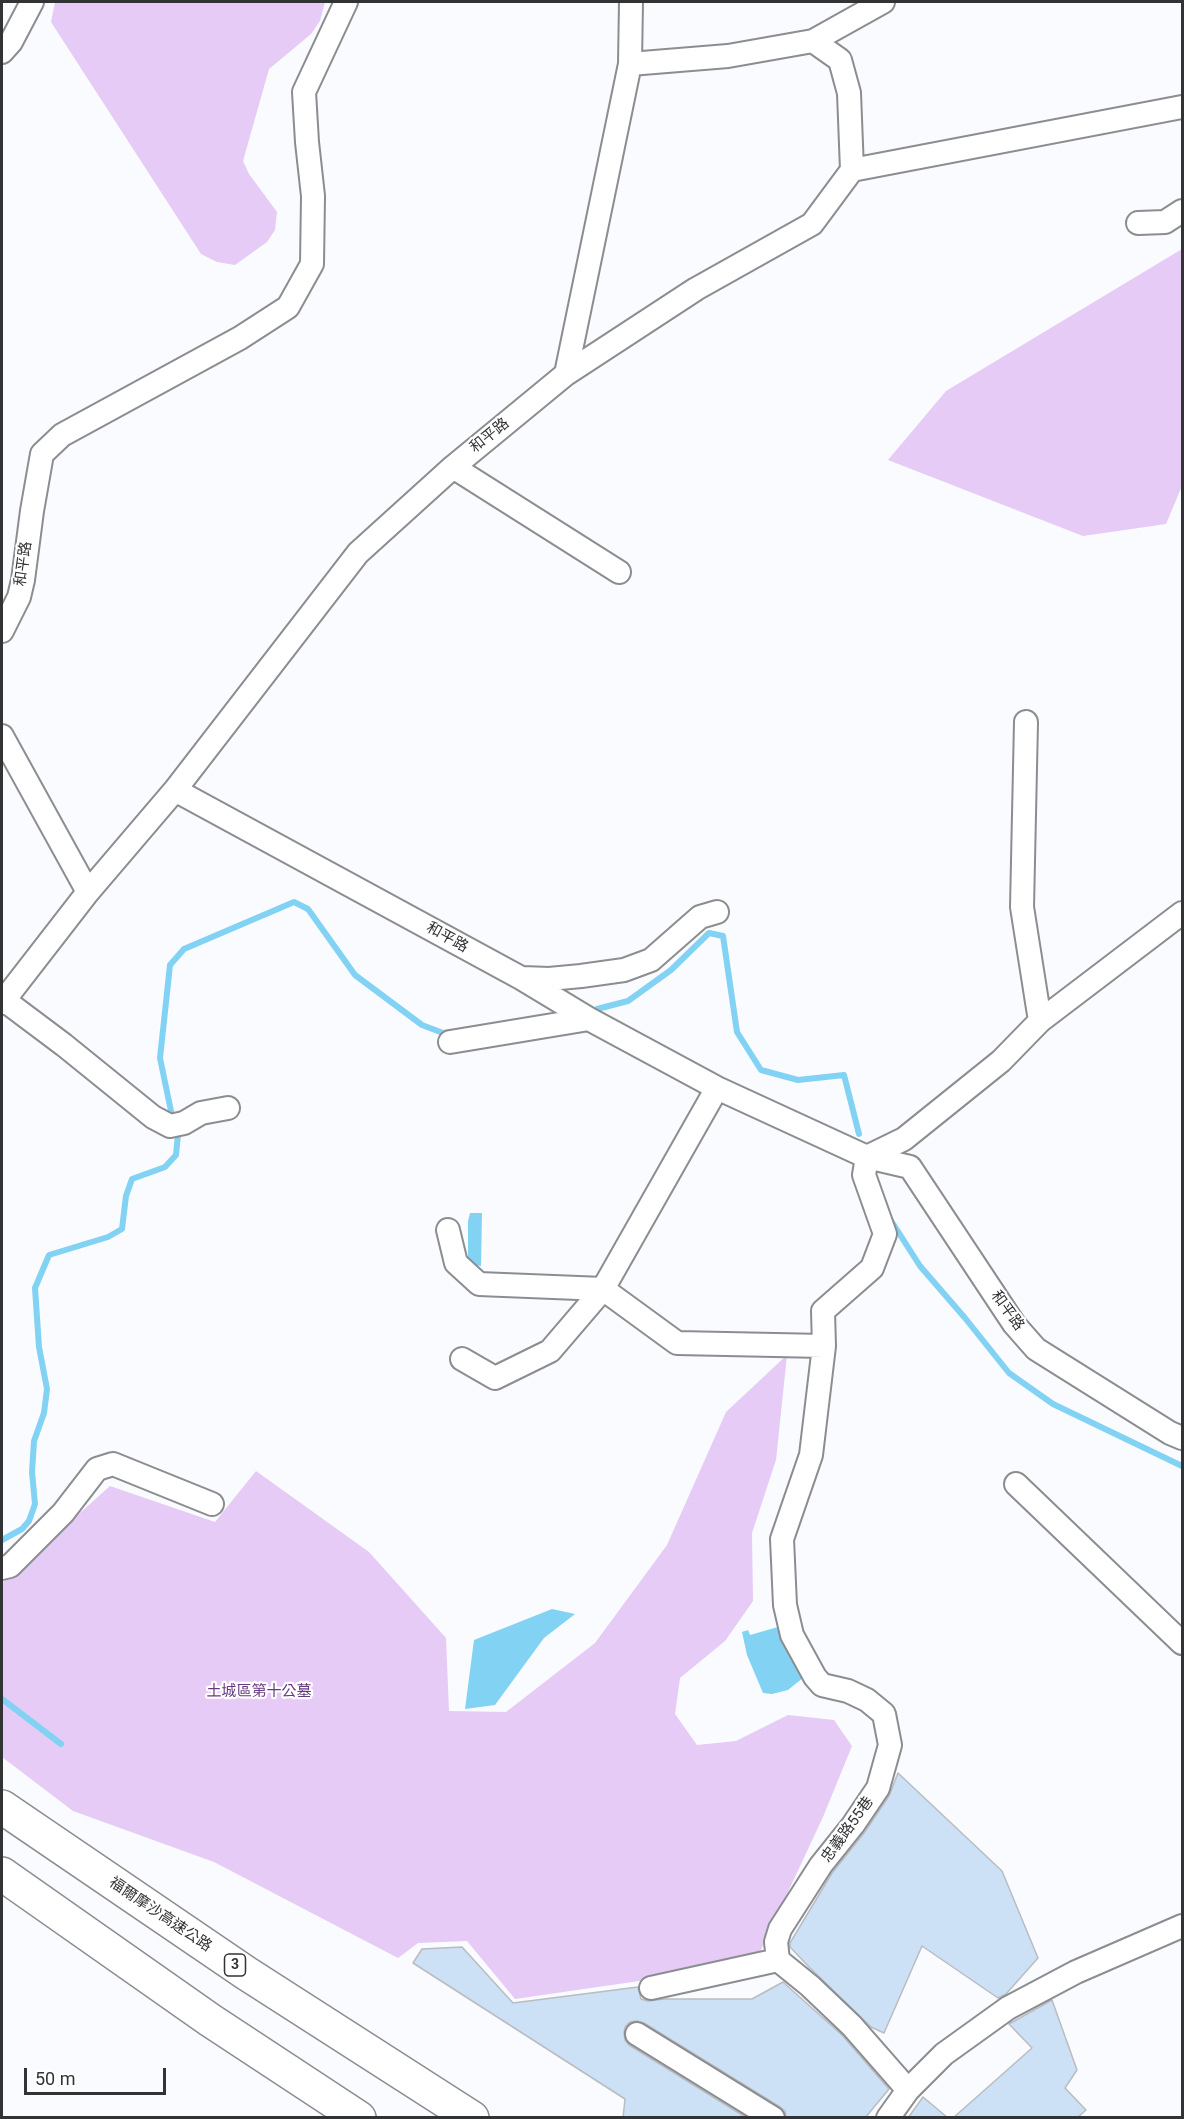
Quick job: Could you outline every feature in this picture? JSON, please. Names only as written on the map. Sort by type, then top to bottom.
[{"type":"highway","name":"福爾摩沙高速公路","points":[[2,1807],[246,1973],[472,2118]]},
{"type":"highway","points":[[2,1874],[210,2020],[359,2118]]},
{"type":"street","points":[[2,52],[11,42],[32,2]]},
{"type":"street","name":"和平路","points":[[2,631],[19,597],[23,580],[42,454],[62,435],[240,338],[288,307],[312,264],[313,196],[304,92],[346,2]]},
{"type":"street","points":[[566,374],[630,64],[632,2]]},
{"type":"street","points":[[630,64],[728,56],[813,41],[883,2]]},
{"type":"street","points":[[813,41],[840,60],[849,93],[852,170],[1182,106]]},
{"type":"street","name":"和平路","points":[[3,1001],[88,891],[175,790],[358,553],[453,466],[566,374],[696,290],[812,224],[852,170]]},
{"type":"street","points":[[1138,223],[1165,222],[1182,211]]},
{"type":"street","points":[[453,466],[619,572]]},
{"type":"street","points":[[1026,722],[1022,907],[1040,1021]]},
{"type":"street","points":[[2,736],[88,891]]},
{"type":"street","name":"和平路","points":[[175,790],[521,978],[589,1019],[717,1088],[867,1157],[910,1167],[1014,1323],[1036,1348],[1170,1433],[1182,1438]]},
{"type":"street","points":[[521,978],[560,978],[624,970],[651,960],[700,917],[717,912]]},
{"type":"street","points":[[448,1230],[456,1263],[479,1284],[603,1289],[677,1343],[824,1346],[823,1311],[872,1268],[885,1234],[864,1174],[867,1157],[904,1138],[1001,1061],[1040,1021],[1182,914]]},
{"type":"street","points":[[3,1001],[64,1045],[153,1117],[170,1126],[184,1123],[201,1113],[228,1108]]},
{"type":"street","points":[[450,1042],[589,1019]]},
{"type":"street","points":[[462,1359],[495,1378],[550,1351],[603,1289],[717,1088]]},
{"type":"street","name":"忠義路55巷","points":[[778,1959],[776,1942],[780,1929],[821,1865],[853,1825],[878,1788],[890,1745],[884,1714],[867,1700],[848,1690],[822,1685],[815,1677],[792,1635],[785,1605],[782,1539],[811,1455],[824,1346]]},
{"type":"street","points":[[2,1568],[10,1566],[63,1513],[97,1469],[113,1464],[212,1504]]},
{"type":"street","points":[[1016,1484],[1182,1642]]},
{"type":"street","points":[[888,2118],[908,2090],[944,2054],[1008,2008],[1076,1972],[1182,1926]]},
{"type":"street","points":[[651,1988],[778,1959],[852,2026],[908,2090]]},
{"type":"street","points":[[638,2034],[773,2118]]},
{"type":"green space","points":[[55,2],[325,2],[320,21],[311,34],[269,69],[243,161],[249,174],[277,212],[275,230],[267,242],[235,265],[217,262],[201,254],[51,22]]},
{"type":"green space","points":[[1182,249],[1182,486],[1166,524],[1083,536],[888,460],[946,391]]},
{"type":"green space","name":"土城區第十公墓","points":[[787,1355],[776,1460],[752,1533],[753,1601],[725,1641],[680,1678],[675,1714],[697,1745],[736,1741],[788,1715],[834,1720],[852,1746],[823,1817],[759,1954],[639,1981],[515,1999],[467,1941],[418,1943],[398,1958],[214,1862],[73,1811],[2,1757],[2,1583],[110,1486],[215,1522],[256,1471],[369,1552],[446,1638],[449,1711],[506,1712],[595,1643],[667,1545],[726,1412]]},
{"type":"water","points":[[470,1213],[482,1213],[481,1266],[473,1265],[468,1259]]},
{"type":"water","points":[[552,1609],[575,1614],[544,1638],[495,1705],[465,1709],[474,1640]]},
{"type":"water","points":[[778,1627],[804,1677],[788,1690],[772,1694],[763,1693],[747,1655],[742,1632],[748,1630],[750,1635]]},
{"type":"building","points":[[898,1773],[1002,1871],[1038,1958],[1006,1994],[998,1998],[922,1946],[884,2033],[871,2027],[809,1967],[790,1947],[790,1943],[832,1873],[864,1833],[889,1796]]},
{"type":"building","points":[[462,1947],[513,2003],[638,1987],[641,1999],[648,2001],[752,1999],[783,1982],[842,2035],[889,2089],[865,2118],[786,2118],[785,2111],[780,2107],[644,2023],[637,2021],[630,2022],[625,2027],[625,2040],[629,2045],[747,2118],[623,2118],[625,2099],[413,1963],[422,1949]]},
{"type":"building","points":[[1052,2000],[1077,2070],[1065,2088],[1086,2110],[1077,2118],[953,2118],[1032,2048],[1009,2024]]},
{"type":"building","points":[[923,2097],[948,2118],[908,2118]]},
{"type":"waterway","points":[[172,1116],[160,1058],[170,965],[184,949],[294,902],[308,909],[355,975],[422,1025],[443,1033],[450,1032]]},
{"type":"waterway","points":[[597,1009],[628,1001],[671,970],[709,933],[723,936],[737,1032],[761,1070],[798,1080],[844,1075],[859,1134]]},
{"type":"waterway","points":[[2,1540],[22,1529],[29,1521],[35,1504],[32,1472],[34,1441],[44,1413],[47,1389],[39,1347],[35,1288],[49,1255],[108,1237],[122,1229],[126,1196],[132,1179],[165,1167],[176,1155],[178,1134]]},
{"type":"waterway","points":[[890,1219],[920,1266],[1009,1373],[1053,1404],[1182,1466]]},
{"type":"waterway","points":[[2,1699],[61,1744]]}]
